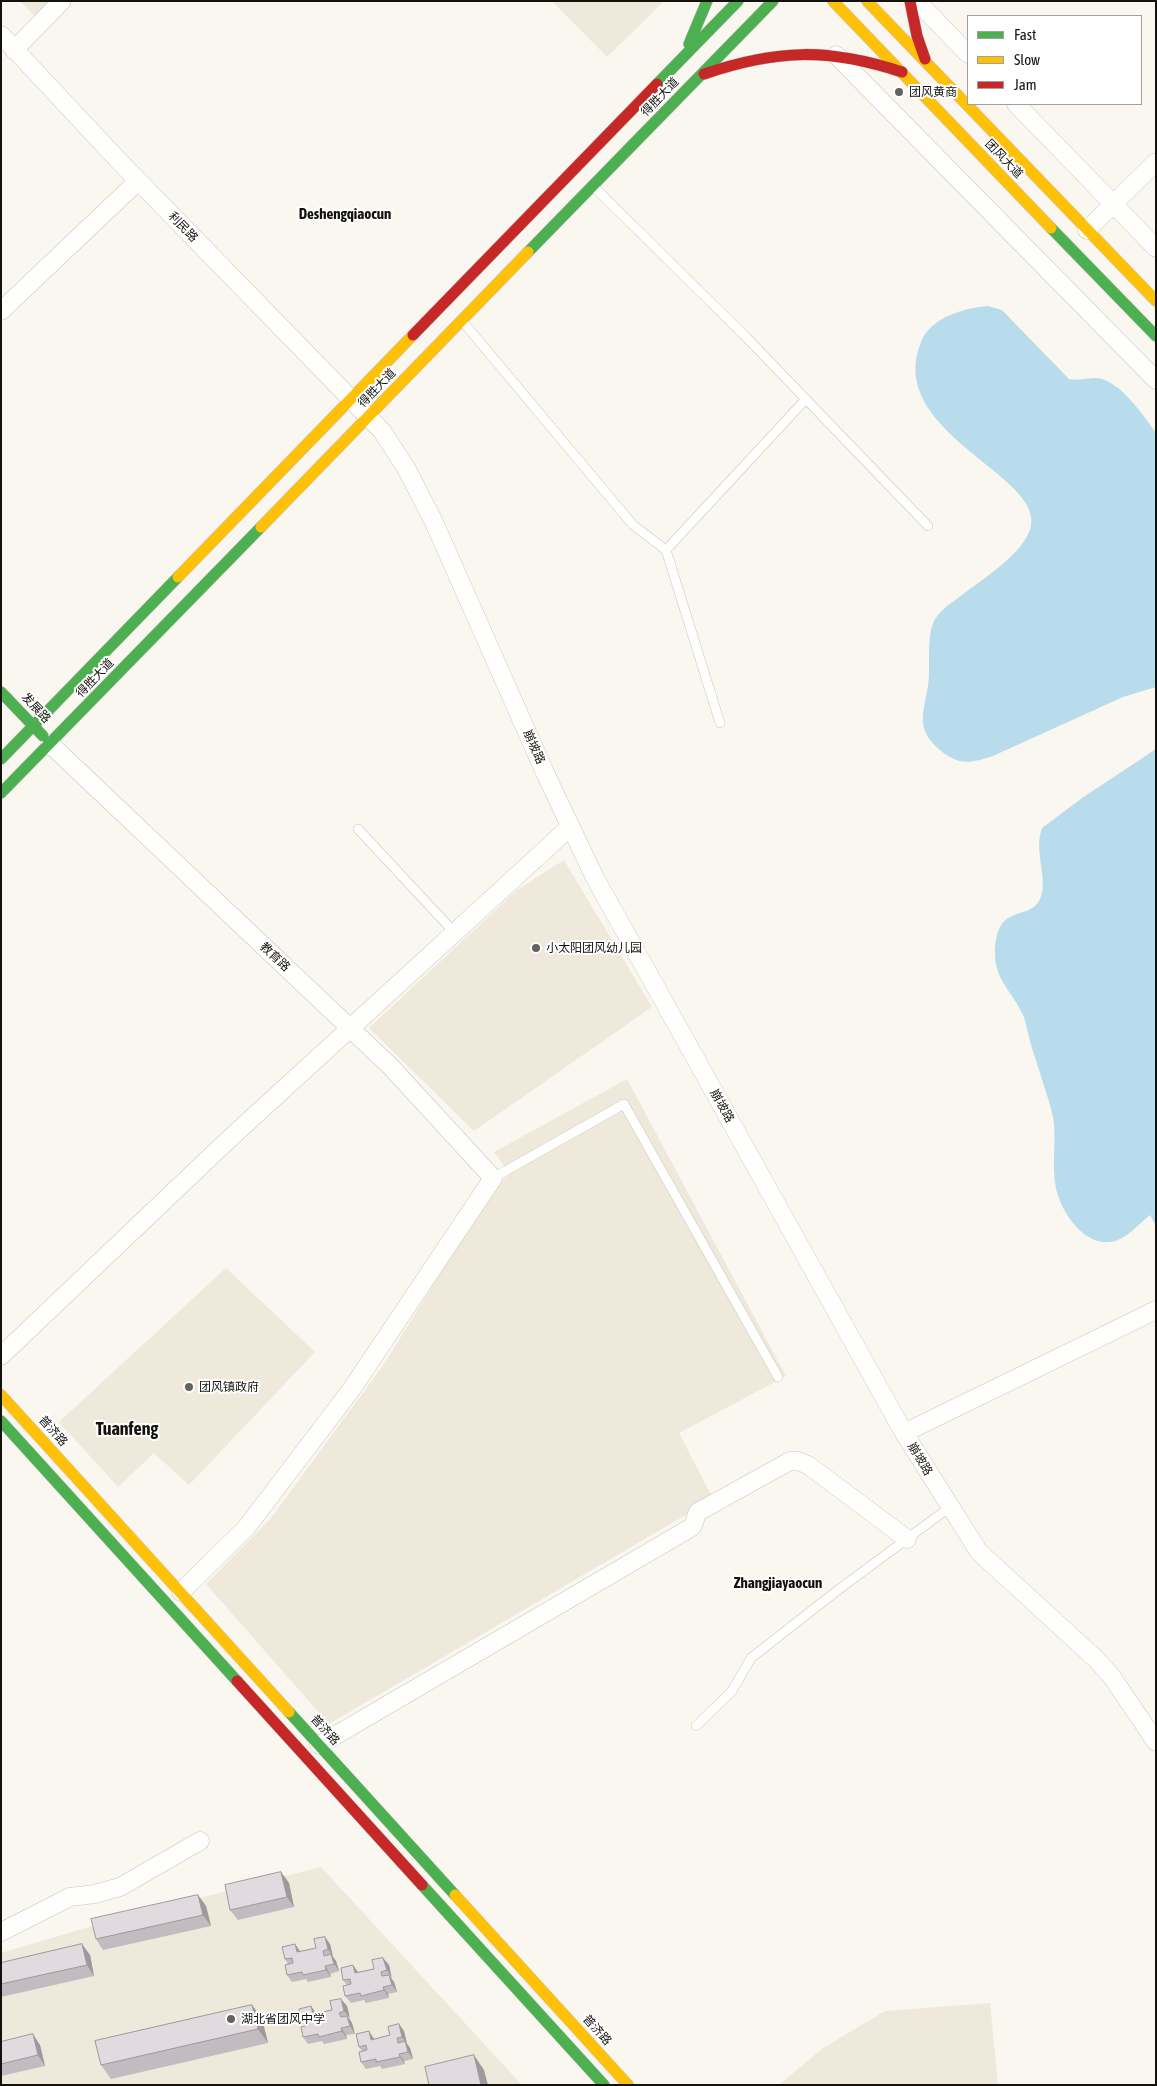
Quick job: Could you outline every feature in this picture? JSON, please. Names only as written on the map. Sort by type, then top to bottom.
[{"type":"main road","points":[[682,58],[707,1]]},
{"type":"main road","name":"得胜大道","points":[[1,758],[738,1]]},
{"type":"main road","name":"得胜大道","points":[[1,793],[773,1]]},
{"type":"main road","name":"团风大道","points":[[833,1],[1156,336]]},
{"type":"main road","name":"团风大道","points":[[867,1],[967,105]]},
{"type":"main road","points":[[910,1],[917,36],[926,62]]},
{"type":"main road","points":[[700,75],[744,60],[767,56],[811,53],[871,61],[902,72]]},
{"type":"main road","name":"团风大道","points":[[967,105],[1156,301]]},
{"type":"main road","name":"发展路","points":[[1,692],[50,744]]},
{"type":"main road","name":"普济路","points":[[1,1395],[628,2085]]},
{"type":"main road","points":[[1,1421],[604,2085]]},
{"type":"street","points":[[14,50],[62,1]]},
{"type":"street","points":[[917,1],[967,53]]},
{"type":"street","name":"利民路","points":[[1,35],[138,181],[368,417]]},
{"type":"street","points":[[836,55],[1156,380]]},
{"type":"street","points":[[1017,105],[1156,248]]},
{"type":"street","points":[[1087,230],[1156,162]]},
{"type":"street","points":[[1,311],[138,181]]},
{"type":"street","name":"崩坡路","points":[[368,417],[382,431],[401,460],[429,511],[570,827],[595,878],[904,1432],[970,1540],[990,1563],[1097,1660],[1112,1677],[1156,1742]]},
{"type":"street","name":"教育路","points":[[50,744],[390,1066],[493,1178]]},
{"type":"street","points":[[1,1356],[227,1141],[570,827]]},
{"type":"street","points":[[181,1592],[246,1528],[345,1397],[493,1178]]},
{"type":"street","points":[[904,1432],[1156,1310]]},
{"type":"street","points":[[320,1745],[692,1527],[698,1512],[790,1461],[798,1461],[808,1465],[906,1539]]},
{"type":"street","points":[[1,1932],[70,1897],[96,1894],[120,1887],[200,1841]]},
{"type":"lane","points":[[592,186],[747,338],[928,526]]},
{"type":"lane","points":[[461,321],[609,498],[633,524],[666,550],[720,723]]},
{"type":"lane","points":[[666,550],[806,399]]},
{"type":"lane","points":[[358,829],[454,932]]},
{"type":"lane","points":[[493,1178],[624,1104],[778,1377]]},
{"type":"lane","points":[[696,1726],[732,1691],[751,1658],[950,1507]]},
{"type":"shaded area","points":[[20,1],[53,1],[37,18]]},
{"type":"shaded area","points":[[552,1],[664,1],[607,57]]},
{"type":"shaded area","name":"小太阳团风幼儿园","points":[[564,860],[652,1007],[474,1131],[369,1028],[517,890]]},
{"type":"shaded area","points":[[627,1079],[786,1376],[679,1433],[713,1499],[329,1724],[206,1584],[271,1518],[384,1364],[494,1187],[510,1174],[494,1152]]},
{"type":"shaded area","name":"团风镇政府","points":[[226,1268],[315,1352],[189,1485],[154,1453],[118,1487],[59,1422]]},
{"type":"shaded area","name":"湖北省团风中学","points":[[321,1867],[522,2085],[1,2085],[1,1953],[106,1922]]},
{"type":"shaded area","points":[[990,2003],[998,2085],[779,2085],[823,2048],[885,2011]]},
{"type":"water","points":[[988,306],[1002,310],[1069,379],[1096,378],[1105,380],[1122,391],[1145,417],[1156,433],[1156,687],[1123,697],[993,756],[966,762],[954,759],[941,751],[927,736],[924,728],[923,714],[929,678],[929,646],[933,623],[944,609],[1011,557],[1027,537],[1031,526],[1028,507],[1013,488],[942,426],[924,401],[916,374],[921,342],[932,326],[949,315]]},
{"type":"water","points":[[1156,749],[1156,1226],[1150,1215],[1122,1238],[1107,1242],[1096,1240],[1077,1228],[1063,1208],[1059,1198],[1055,1179],[1052,1111],[1024,1017],[998,972],[995,955],[996,938],[1000,926],[1006,919],[1035,906],[1040,899],[1043,883],[1039,846],[1042,828],[1082,798]]},
{"type":"building","points":[[281,1872],[287,1897],[230,1910],[225,1885]]},
{"type":"building","points":[[198,1895],[203,1915],[96,1939],[91,1919]]},
{"type":"building","points":[[325,1937],[328,1949],[323,1951],[324,1956],[331,1954],[334,1964],[325,1966],[326,1970],[303,1975],[302,1972],[287,1975],[285,1965],[293,1963],[292,1958],[285,1959],[282,1947],[295,1944],[297,1952],[316,1948],[314,1939]]},
{"type":"building","points":[[82,1944],[87,1965],[1,1984],[1,1963]]},
{"type":"building","points":[[383,1958],[387,1970],[381,1972],[382,1976],[389,1975],[392,1985],[383,1987],[384,1990],[361,1996],[360,1993],[345,1996],[343,1986],[351,1984],[350,1979],[343,1980],[341,1968],[353,1965],[355,1973],[374,1969],[372,1960]]},
{"type":"building","points":[[341,1999],[344,2011],[339,2013],[341,2017],[347,2016],[350,2026],[341,2028],[342,2031],[319,2037],[318,2034],[303,2037],[301,2027],[309,2025],[308,2020],[302,2021],[299,2009],[311,2006],[313,2014],[332,2010],[330,2001]]},
{"type":"building","points":[[252,2005],[258,2029],[101,2065],[95,2041]]},
{"type":"building","points":[[399,2024],[402,2037],[397,2038],[398,2043],[405,2041],[408,2052],[399,2054],[400,2057],[376,2062],[376,2059],[361,2062],[359,2052],[367,2050],[366,2045],[359,2047],[356,2034],[369,2031],[371,2040],[390,2035],[388,2027]]},
{"type":"building","points":[[33,2034],[38,2055],[1,2064],[1,2042]]},
{"type":"building","points":[[474,2055],[481,2085],[429,2085],[425,2067]]},
{"type":"traffic: fast","points":[[689,44],[707,1]]},
{"type":"traffic: fast","points":[[657,84],[738,1]]},
{"type":"traffic: fast","points":[[528,252],[773,1]]},
{"type":"traffic: fast","points":[[1051,228],[1156,336]]},
{"type":"traffic: fast","points":[[1,793],[261,527]]},
{"type":"traffic: fast","points":[[1,759],[178,577]]},
{"type":"traffic: fast","points":[[1,692],[43,736]]},
{"type":"traffic: fast","points":[[1,1421],[237,1681]]},
{"type":"traffic: fast","points":[[289,1712],[455,1895]]},
{"type":"traffic: fast","points":[[422,1885],[604,2085]]},
{"type":"traffic: slow","points":[[833,1],[1051,228]]},
{"type":"traffic: slow","points":[[867,1],[967,105]]},
{"type":"traffic: slow","points":[[967,105],[1156,301]]},
{"type":"traffic: slow","points":[[261,527],[528,252]]},
{"type":"traffic: slow","points":[[178,577],[413,335]]},
{"type":"traffic: slow","points":[[1,1395],[289,1712]]},
{"type":"traffic: slow","points":[[455,1895],[628,2085]]},
{"type":"traffic: jam","points":[[910,1],[917,36],[925,59]]},
{"type":"traffic: jam","points":[[704,74],[756,60],[803,55],[826,55],[850,59],[902,72]]},
{"type":"traffic: jam","points":[[413,335],[657,84]]},
{"type":"traffic: jam","points":[[237,1681],[422,1885]]},
{"type":"place","name":"团风黄商","points":[[899,92]]},
{"type":"place","name":"小太阳团风幼儿园","points":[[536,948]]},
{"type":"place","name":"团风镇政府","points":[[189,1387]]},
{"type":"place","name":"湖北省团风中学","points":[[231,2019]]},
{"type":"district","name":"Deshengqiaocun","points":[[345,214]]},
{"type":"district","name":"Tuanfeng","points":[[127,1429]]},
{"type":"district","name":"Zhangjiayaocun","points":[[778,1583]]}]
